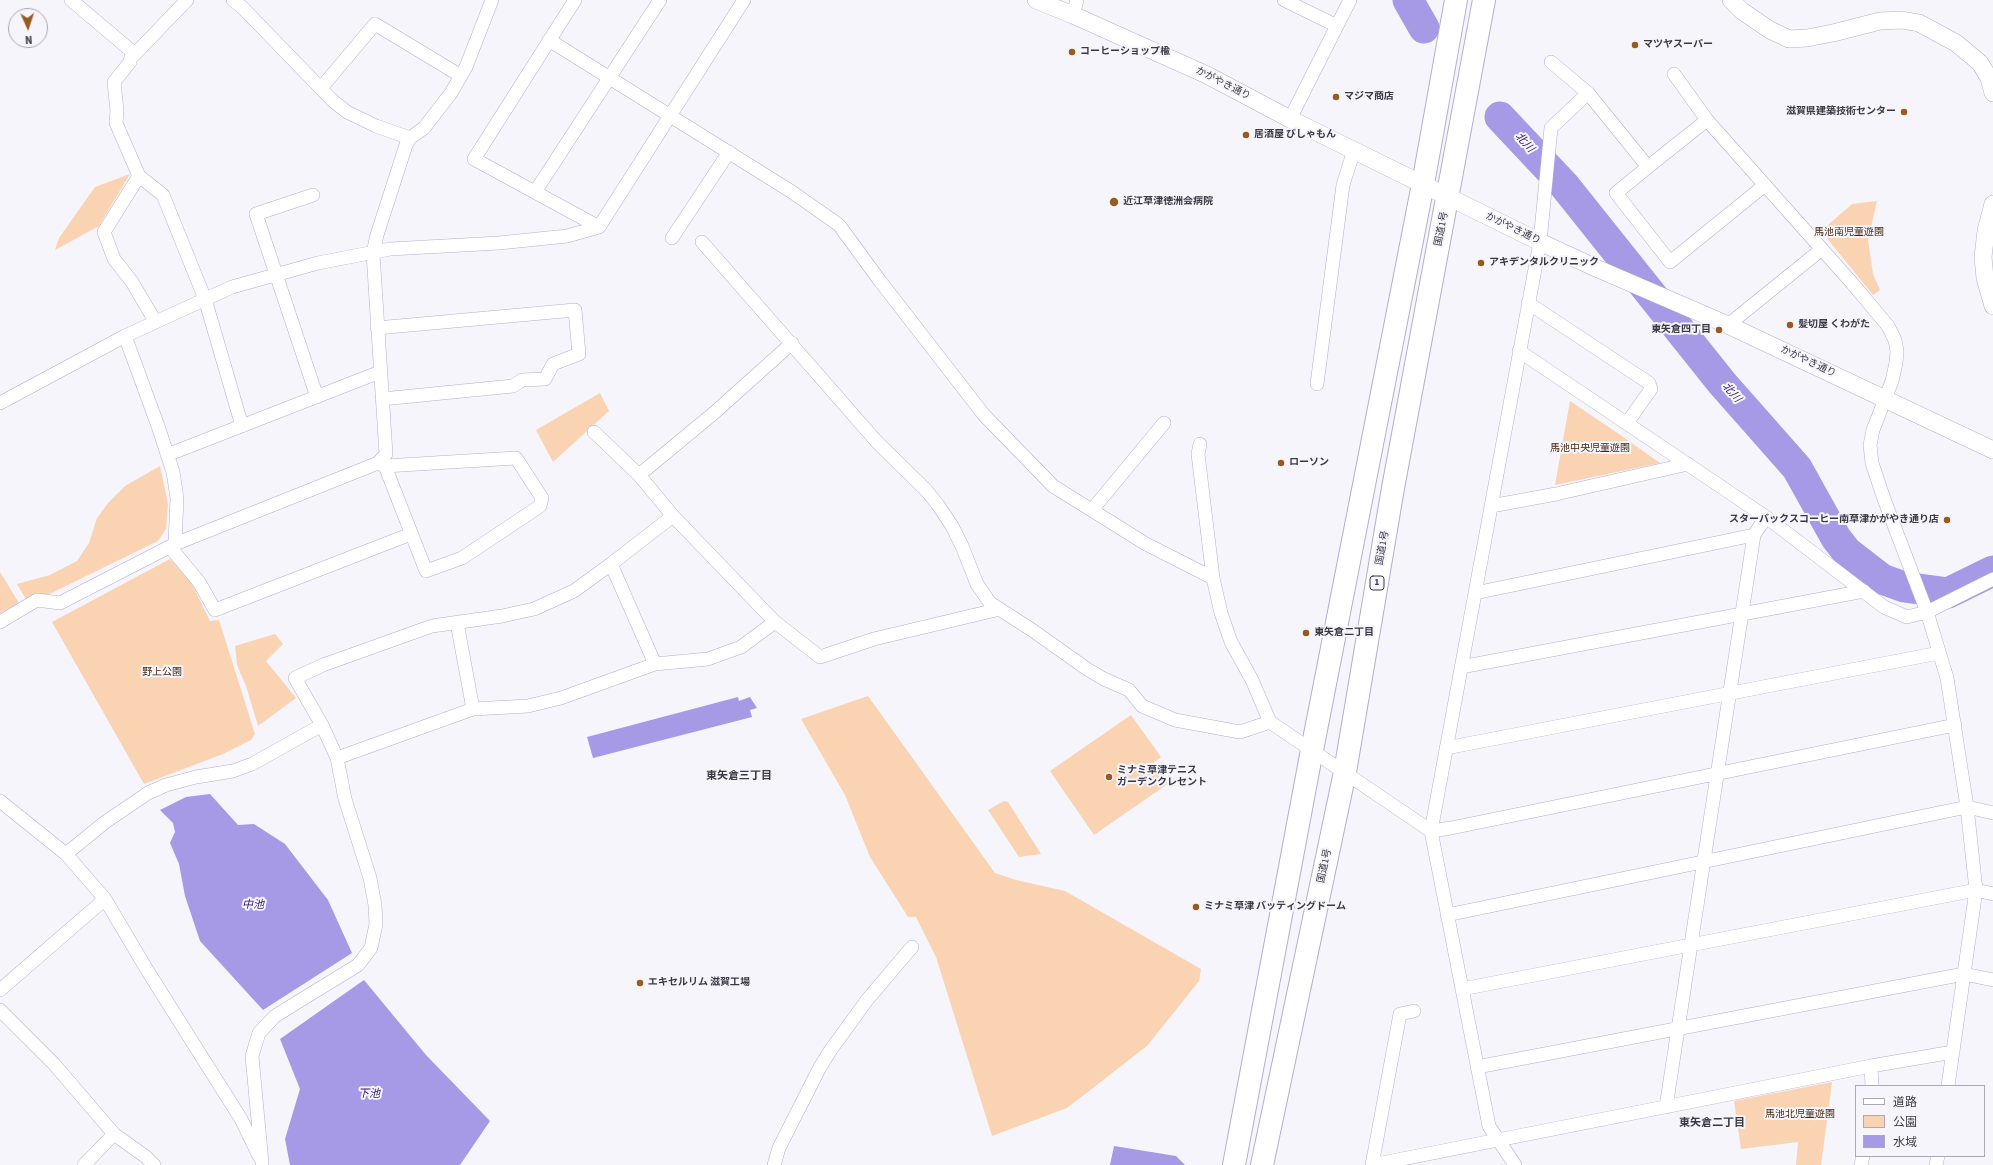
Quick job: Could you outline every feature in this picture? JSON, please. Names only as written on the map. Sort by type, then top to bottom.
[{"type":"highway","points":[[1234,1165],[1312,750],[1423,184],[1456,0]]},
{"type":"highway","name":"国道1号","points":[[1262,1165],[1344,772],[1393,488],[1449,197],[1484,0]]},
{"type":"street","points":[[71,0],[135,54]]},
{"type":"street","points":[[188,0],[131,57],[130,62],[114,82],[117,111],[116,123],[139,176],[163,195],[205,299],[242,426]]},
{"type":"street","points":[[233,0],[242,7],[321,88],[347,112],[376,126],[410,138]]},
{"type":"street","points":[[0,622],[37,600],[60,603],[172,545],[381,464],[516,458],[542,498],[540,506],[462,558],[426,571],[381,464],[386,454],[373,253],[395,176],[406,145],[410,138],[424,128],[437,113],[461,76],[471,56],[492,0]]},
{"type":"street","points":[[575,0],[474,159],[599,227]]},
{"type":"street","points":[[535,192],[660,0]]},
{"type":"street","points":[[0,403],[155,321],[232,287],[318,263],[390,249],[499,243],[567,236],[599,227],[744,0]]},
{"type":"street","name":"かがやき通り","points":[[1036,0],[1075,7],[1290,119],[1540,242],[1728,325],[1993,450]]},
{"type":"street","points":[[1284,0],[1337,26]]},
{"type":"street","points":[[1290,119],[1350,0]]},
{"type":"street","points":[[1731,0],[1742,11],[1770,30],[1789,39],[1807,38],[1833,33],[1880,21],[1902,20],[1918,23],[1956,43],[1980,63],[1992,83]]},
{"type":"street","points":[[321,88],[375,24],[461,76]]},
{"type":"street","points":[[549,40],[821,211],[840,225],[880,281],[984,415],[1053,486],[1146,544],[1214,578]]},
{"type":"street","points":[[1552,62],[1588,93],[1648,167]]},
{"type":"street","points":[[1674,74],[1707,120],[1765,184],[1888,326],[1895,340],[1897,351],[1892,381],[1873,430],[1870,445],[1872,463],[1884,500],[1926,607],[1946,678],[1955,725],[1967,807],[1976,890],[1948,1085]]},
{"type":"street","points":[[1515,1165],[1496,1140],[1489,1126],[1431,830],[1540,242],[1550,128],[1588,93]]},
{"type":"street","points":[[1707,120],[1616,194],[1670,262],[1765,184]]},
{"type":"street","points":[[1317,384],[1343,185],[1354,150]]},
{"type":"street","points":[[672,238],[728,152]]},
{"type":"street","points":[[139,176],[104,232],[114,259],[132,282],[155,321]]},
{"type":"street","points":[[313,195],[256,214],[317,397]]},
{"type":"street","points":[[1993,204],[1986,231],[1983,257],[1986,278],[1993,306]]},
{"type":"street","points":[[702,242],[878,442],[926,490],[938,505],[962,546],[977,584],[990,603],[1086,669],[1129,690],[1142,706],[1175,720],[1240,732],[1270,722]]},
{"type":"street","points":[[1728,325],[1822,249]]},
{"type":"street","points":[[1528,303],[1649,383],[1651,390],[1627,423]]},
{"type":"street","points":[[377,328],[575,310],[579,354],[553,364],[545,379],[522,380],[513,386],[382,399]]},
{"type":"street","points":[[125,336],[173,472],[177,498],[172,545],[199,582],[215,610],[411,534]]},
{"type":"street","points":[[639,475],[714,413],[792,343]]},
{"type":"street","points":[[1519,351],[1766,517],[1884,607],[1907,617],[1926,607],[1993,580]]},
{"type":"street","points":[[167,455],[380,372]]},
{"type":"street","points":[[1092,510],[1164,423]]},
{"type":"street","points":[[594,432],[639,475],[673,516],[775,622],[820,657],[874,639],[1000,609]]},
{"type":"street","points":[[1200,444],[1198,454],[1214,578],[1221,613],[1231,642],[1252,680],[1270,722],[1431,830],[1451,828],[1955,725]]},
{"type":"street","points":[[1491,506],[1556,494],[1688,464]]},
{"type":"street","points":[[262,1164],[252,1056],[259,1034],[275,1016],[358,965],[371,948],[376,924],[375,905],[370,878],[345,799],[337,758],[322,725],[295,678],[323,665],[432,626],[502,616],[534,609],[574,591],[673,516]]},
{"type":"street","points":[[1666,1107],[1754,535],[1766,517]]},
{"type":"street","points":[[1475,593],[1754,535]]},
{"type":"street","points":[[611,564],[656,664]]},
{"type":"street","points":[[1461,667],[1864,591]]},
{"type":"street","points":[[337,758],[473,709],[528,706],[561,698],[656,664],[708,659],[741,647],[775,622]]},
{"type":"street","points":[[457,623],[473,709]]},
{"type":"street","points":[[1446,748],[1939,653]]},
{"type":"street","points":[[66,854],[104,823],[148,793],[166,785],[196,777],[233,771],[252,764],[322,725]]},
{"type":"street","points":[[0,800],[66,854],[105,899],[151,976],[241,1118],[262,1164]]},
{"type":"street","points":[[1447,915],[1967,807],[1993,813]]},
{"type":"street","points":[[1462,989],[1976,890],[1993,894]]},
{"type":"street","points":[[0,990],[105,899]]},
{"type":"street","points":[[774,1165],[779,1148],[819,1069],[830,1051],[867,1000],[912,947]]},
{"type":"street","points":[[1477,1067],[1964,974],[1993,980]]},
{"type":"street","points":[[0,1010],[54,1064],[114,1134],[146,1157],[154,1165]]},
{"type":"street","points":[[1414,1011],[1400,1014],[1372,1165],[1872,1066],[1953,1052]]},
{"type":"street","points":[[1872,1066],[1872,1085]]},
{"type":"street","points":[[84,1165],[114,1134]]},
{"type":"green space","points":[[130,174],[99,226],[55,250],[59,238],[95,187]]},
{"type":"green space","name":"馬池南児童遊園","points":[[1877,201],[1868,240],[1873,274],[1880,290],[1873,295],[1821,231],[1852,204]]},
{"type":"green space","points":[[600,393],[609,411],[553,462],[536,430]]},
{"type":"green space","name":"馬池中央児童遊園","points":[[1570,401],[1616,432],[1660,463],[1555,485]]},
{"type":"green space","points":[[160,466],[168,504],[166,529],[158,541],[37,600],[27,601],[17,584],[50,575],[77,561],[89,543],[97,518],[108,503],[125,486]]},
{"type":"green space","name":"野上公園","points":[[170,559],[190,580],[210,621],[219,620],[255,734],[251,740],[223,754],[144,784],[52,622]]},
{"type":"green space","points":[[0,572],[19,603],[0,613]]},
{"type":"green space","points":[[275,634],[283,644],[266,661],[296,698],[258,726],[246,686],[237,665],[235,646]]},
{"type":"green space","points":[[868,696],[995,873],[1016,880],[1065,891],[1201,969],[1199,981],[1147,1046],[1067,1108],[992,1136],[936,957],[916,917],[908,917],[870,857],[845,795],[801,719]]},
{"type":"green space","name":"ミナミ草津テニス ガーデンクレセント","points":[[1131,715],[1161,757],[1154,762],[1169,783],[1094,835],[1050,771]]},
{"type":"green space","points":[[1004,801],[1008,802],[1041,854],[1019,857],[988,810]]},
{"type":"green space","name":"馬池北児童遊園","points":[[1832,1082],[1821,1165],[1796,1165],[1798,1142],[1741,1149],[1734,1101]]},
{"type":"water","points":[[738,697],[739,701],[750,697],[757,708],[750,710],[752,717],[593,758],[587,737]]},
{"type":"water","name":"中池","points":[[210,794],[238,825],[254,824],[285,844],[328,900],[352,953],[263,1010],[200,941],[185,896],[179,864],[170,843],[175,832],[173,823],[160,810],[186,797]]},
{"type":"water","name":"下池","points":[[364,980],[426,1055],[490,1121],[460,1165],[290,1165],[285,1139],[300,1089],[280,1039]]},
{"type":"water","points":[[1114,1146],[1176,1156],[1185,1165],[1110,1165]]},
{"type":"waterway","name":"北川","points":[[1408,0],[1424,28]]},
{"type":"waterway","name":"北川","points":[[1500,117],[1564,185],[1722,383],[1797,468],[1836,538],[1847,552],[1882,579],[1904,587],[1948,593],[1993,571]]},
{"type":"place","name":"マツヤスーパー","points":[[1635,45]]},
{"type":"place","name":"コーヒーショップ楡","points":[[1072,52]]},
{"type":"place","name":"マジマ商店","points":[[1336,97]]},
{"type":"place","name":"滋賀県建築技術センター","points":[[1904,112]]},
{"type":"place","name":"居酒屋 びしゃもん","points":[[1246,135]]},
{"type":"place","name":"近江草津徳洲会病院","points":[[1114,202]]},
{"type":"place","name":"アキデンタルクリニック","points":[[1481,263]]},
{"type":"place","name":"髪切屋 くわがた","points":[[1790,325]]},
{"type":"place","name":"東矢倉四丁目","points":[[1719,330]]},
{"type":"place","name":"ローソン","points":[[1281,463]]},
{"type":"place","name":"スターバックスコーヒー南草津かがやき通り店","points":[[1947,520]]},
{"type":"place","name":"東矢倉二丁目","points":[[1306,633]]},
{"type":"place","name":"ミナミ草津テニス ガーデンクレセント","points":[[1109,777]]},
{"type":"place","name":"ミナミ草津 バッティングドーム","points":[[1196,907]]},
{"type":"place","name":"エキセルリム 滋賀工場","points":[[640,983]]},
{"type":"district","name":"東矢倉三丁目","points":[[739,777]]},
{"type":"district","name":"東矢倉二丁目","points":[[1712,1124]]}]
